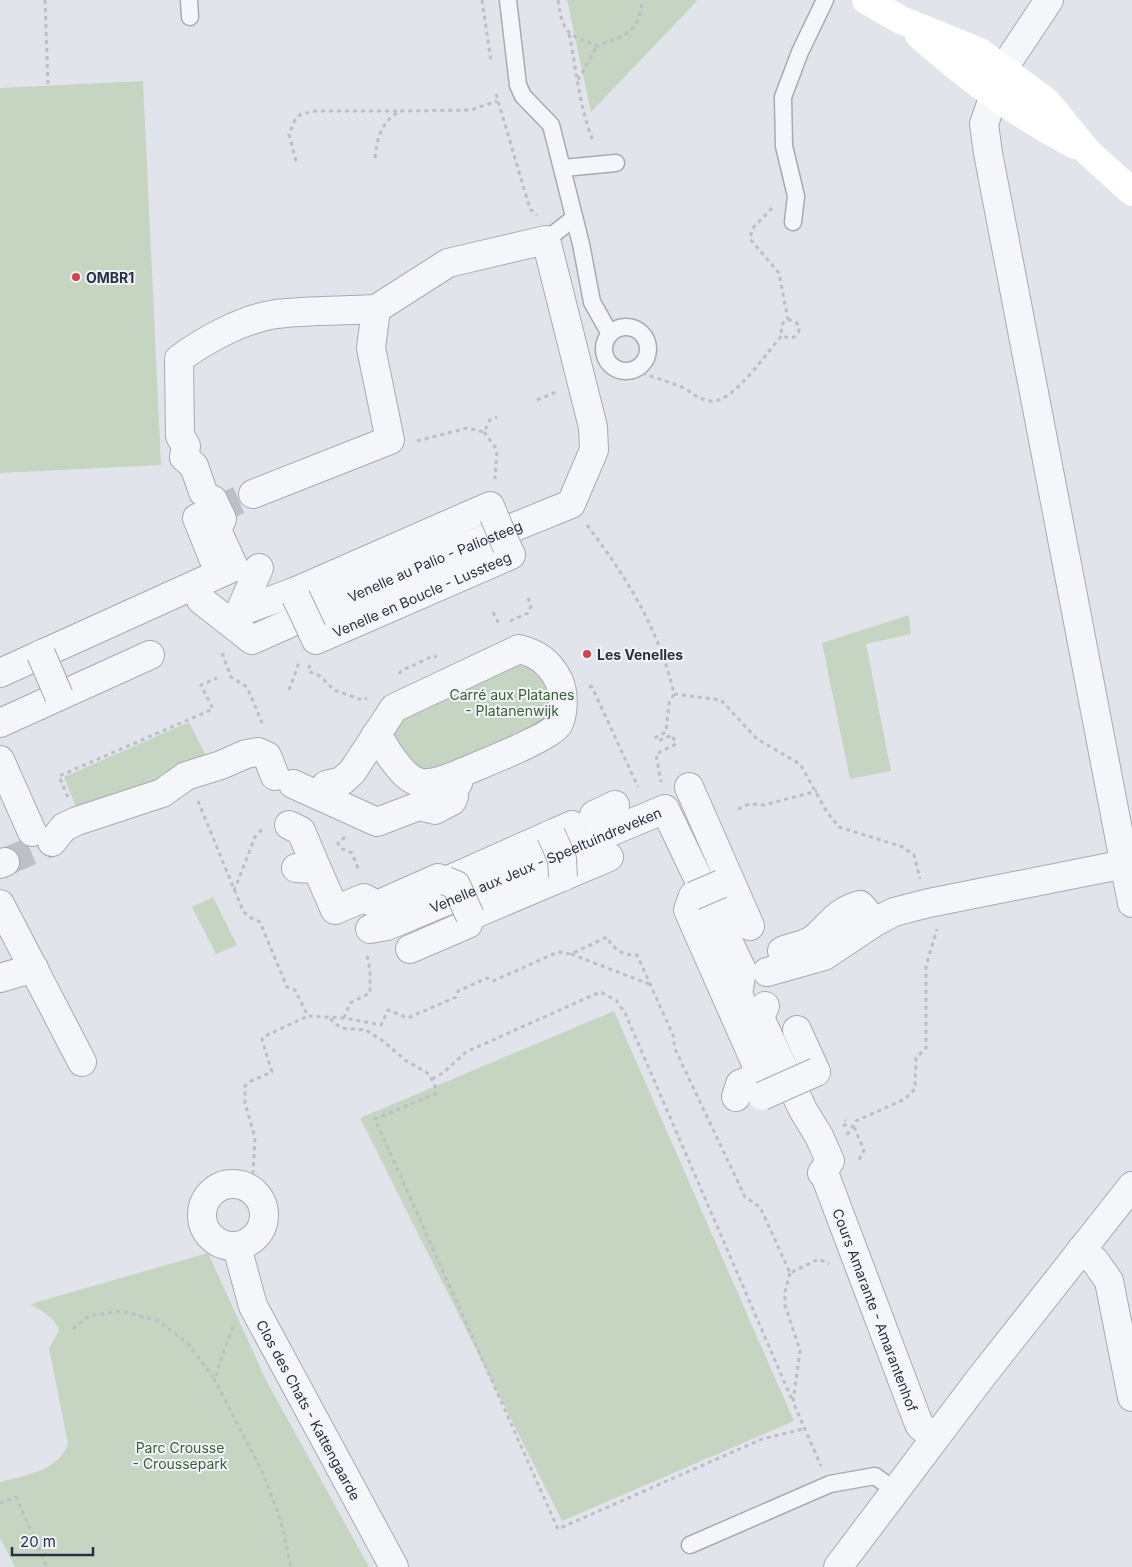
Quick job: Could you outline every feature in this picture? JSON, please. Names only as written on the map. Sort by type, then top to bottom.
[{"type":"street","points":[[866,0],[901,20],[980,52],[1047,102],[1087,151],[1132,192]]},
{"type":"street","points":[[1049,0],[1002,69],[984,124],[1132,903]]},
{"type":"street","points":[[901,20],[964,75],[992,95],[1031,122],[1087,151]]},
{"type":"street","points":[[241,589],[198,518],[211,502],[194,466],[184,457],[186,446],[180,436],[179,359],[204,342],[244,324],[274,315],[376,310],[448,263],[546,240],[593,427],[594,450],[571,504]]},
{"type":"street","points":[[253,494],[390,440],[371,348],[376,310]]},
{"type":"street","name":"Venelle au Palio - Paliosteeg","points":[[201,600],[252,640],[303,628],[423,564],[571,504]]},
{"type":"street","name":"Venelle en Boucle - Lussteeg","points":[[241,589],[303,628],[316,640],[511,555],[490,506],[303,628]]},
{"type":"street","points":[[0,691],[226,589],[241,589]]},
{"type":"street","points":[[0,672],[41,654],[241,589]]},
{"type":"street","points":[[0,672],[241,589]]},
{"type":"street","points":[[321,796],[326,785],[342,781],[352,772],[374,736],[394,708],[454,678],[519,649],[534,653],[546,661],[561,687],[562,707],[559,724],[547,735],[457,784],[419,784],[406,776],[388,753],[384,742],[374,736]]},
{"type":"street","points":[[41,654],[59,696]]},
{"type":"street","points":[[0,723],[150,655]]},
{"type":"street","points":[[0,760],[42,837],[77,821],[162,793],[186,776],[221,766],[246,754],[258,752],[267,756],[279,776],[377,822],[418,806],[435,810],[452,802],[457,784]]},
{"type":"street","points":[[689,787],[725,882],[750,926]]},
{"type":"street","name":"Venelle aux Jeux - Speeltuindreveken","points":[[370,929],[387,926],[658,813],[760,985]]},
{"type":"street","points":[[446,881],[583,820],[562,859],[563,877]]},
{"type":"street","points":[[289,825],[301,831],[335,910],[364,898],[377,905],[438,878],[456,885],[470,916],[468,924],[410,950]]},
{"type":"street","points":[[470,916],[609,857]]},
{"type":"street","points":[[760,985],[824,956],[875,922],[894,912],[933,914],[1125,864]]},
{"type":"street","points":[[317,869],[296,868],[306,870],[323,906],[330,910],[364,895],[379,901],[393,895]]},
{"type":"street","points":[[725,882],[693,896],[688,910],[761,1075],[740,1084],[747,1094],[816,1072],[797,1030]]},
{"type":"street","points":[[0,904],[82,1062]]},
{"type":"street","points":[[0,978],[34,968]]},
{"type":"street","name":"Cours Amarante - Amarantenhof","points":[[760,985],[760,1018],[803,1110],[819,1136],[830,1161],[824,1175],[917,1419],[920,1426],[935,1437]]},
{"type":"street","points":[[233,1184],[252,1190],[259,1198],[264,1219],[256,1238],[237,1247],[217,1243],[209,1236],[201,1218],[202,1207],[210,1194],[222,1186],[233,1184]]},
{"type":"street","points":[[838,1567],[894,1490],[1131,1188]]},
{"type":"street","name":"Clos des Chats - Kattengaarde","points":[[237,1247],[253,1306],[394,1567]]},
{"type":"street","points":[[1081,1250],[1095,1261],[1109,1281],[1132,1397]]},
{"type":"lane","points":[[190,0],[190,17]]},
{"type":"lane","points":[[508,0],[518,85],[523,96],[551,125],[563,168],[592,302],[610,334]]},
{"type":"lane","points":[[793,222],[796,196],[784,146],[783,97],[800,52],[825,0]]},
{"type":"lane","points":[[563,168],[609,164]]},
{"type":"lane","points":[[546,240],[574,218]]},
{"type":"lane","points":[[626,327],[642,333],[648,349],[647,358],[635,370],[617,370],[610,365],[604,350],[605,341],[610,334],[626,327]]},
{"type":"lane","points":[[690,1545],[830,1484],[876,1476],[894,1490]]},
{"type":"path","points":[[45,0],[48,86]]},
{"type":"path","points":[[482,0],[491,65]]},
{"type":"path","points":[[558,0],[561,20],[569,34],[578,95],[587,127],[609,164]]},
{"type":"path","points":[[577,81],[597,46],[631,32],[641,16],[642,0]]},
{"type":"path","points":[[569,34],[597,46]]},
{"type":"path","points":[[496,92],[497,101],[530,208],[542,220],[546,240]]},
{"type":"path","points":[[296,161],[289,134],[295,120],[301,114],[316,111],[471,110],[497,101]]},
{"type":"path","points":[[375,158],[381,129],[393,114],[400,111]]},
{"type":"path","points":[[788,320],[779,273],[750,239],[752,229],[767,211],[796,196]]},
{"type":"path","points":[[635,370],[681,386],[697,398],[714,400],[725,397],[740,384],[783,334],[783,324],[788,320],[795,321],[800,328],[795,337],[789,338],[783,334]]},
{"type":"path","points":[[484,432],[490,420],[497,418]]},
{"type":"path","points":[[390,440],[402,445],[467,428],[484,432],[497,450],[495,482]]},
{"type":"path","points":[[571,504],[618,566],[646,615],[671,678],[674,694],[669,703],[666,732],[656,737],[658,741],[672,735],[676,744],[656,754],[658,813]]},
{"type":"path","points":[[505,628],[503,624],[528,613],[531,606],[527,595]]},
{"type":"path","points":[[493,612],[500,626]]},
{"type":"path","points":[[289,690],[300,660],[303,628]]},
{"type":"path","points":[[303,628],[311,661],[308,671],[320,676],[334,690],[349,695]]},
{"type":"path","points":[[59,776],[213,710],[201,685],[217,678]]},
{"type":"path","points":[[561,687],[584,684],[592,687],[658,813]]},
{"type":"path","points":[[674,694],[721,700],[757,739],[800,764],[827,812],[840,826],[887,840],[903,847],[914,855],[933,914],[926,966],[926,1048],[916,1058],[915,1089],[904,1099],[856,1121],[854,1126]]},
{"type":"path","points":[[186,776],[233,891],[246,915],[260,922],[287,987],[295,990],[308,1016]]},
{"type":"path","points":[[738,809],[749,804],[764,805],[816,791]]},
{"type":"path","points":[[360,872],[352,853],[340,848],[338,843],[343,838],[377,822]]},
{"type":"path","points":[[233,891],[255,837],[261,830]]},
{"type":"path","points":[[571,954],[607,937],[615,949],[627,954],[637,955],[702,1109],[745,1197],[760,1207],[790,1273],[785,1292],[786,1305],[800,1351],[793,1402]]},
{"type":"path","points":[[252,1190],[254,1138],[245,1103],[244,1086],[272,1072],[262,1040],[264,1037],[308,1016],[344,1018],[381,1025],[388,1010],[408,1018],[456,997],[458,991],[487,978],[493,981],[558,952],[571,954],[650,985]]},
{"type":"path","points":[[344,1018],[350,1003],[370,993],[370,971],[368,966]]},
{"type":"path","points":[[432,1079],[443,1074],[466,1052],[600,992],[616,1000],[629,1022],[803,1429],[830,1484]]},
{"type":"path","points":[[330,1018],[341,1028],[366,1030],[406,1060],[429,1074],[432,1079],[436,1088],[435,1094],[375,1119],[558,1529],[762,1439],[803,1429]]},
{"type":"path","points":[[846,1121],[852,1131]]},
{"type":"path","points":[[790,1273],[824,1256]]},
{"type":"path","points":[[819,1259],[829,1264]]},
{"type":"path","points":[[213,1377],[217,1374],[220,1358],[227,1346],[236,1316],[253,1306]]},
{"type":"path","points":[[73,1329],[89,1316],[120,1311],[159,1321],[189,1345],[213,1377],[263,1473],[281,1521],[291,1567]]},
{"type":"path","points":[[0,1503],[16,1496],[47,1567]]},
{"type":"green space","points":[[567,0],[695,0],[697,1],[591,112]]},
{"type":"green space","name":"OMBR1","points":[[143,81],[161,465],[0,473],[0,88]]},
{"type":"green space","points":[[909,615],[911,634],[866,644],[891,771],[850,779],[822,643]]},
{"type":"green space","name":"Carré aux Platanes - Platanenwijk","points":[[511,662],[529,665],[542,674],[553,697],[545,725],[420,776],[391,735],[393,724]]},
{"type":"green space","points":[[189,722],[208,760],[80,817],[64,777]]},
{"type":"green space","points":[[213,897],[237,945],[216,954],[192,907]]},
{"type":"green space","points":[[614,1011],[794,1421],[562,1521],[360,1118]]},
{"type":"green space","name":"Parc Crousse - Croussepark","points":[[208,1253],[266,1380],[369,1567],[15,1567],[0,1538],[0,1482],[30,1474],[49,1466],[57,1460],[68,1444],[49,1348],[59,1331],[51,1318],[30,1304]]},
{"type":"tunnel","points":[[213,511],[253,494]]},
{"type":"tunnel","points":[[5,862],[52,842]]},
{"type":"place","name":"OMBR1","points":[[76,277]]},
{"type":"place","name":"Les Venelles","points":[[587,654]]}]
